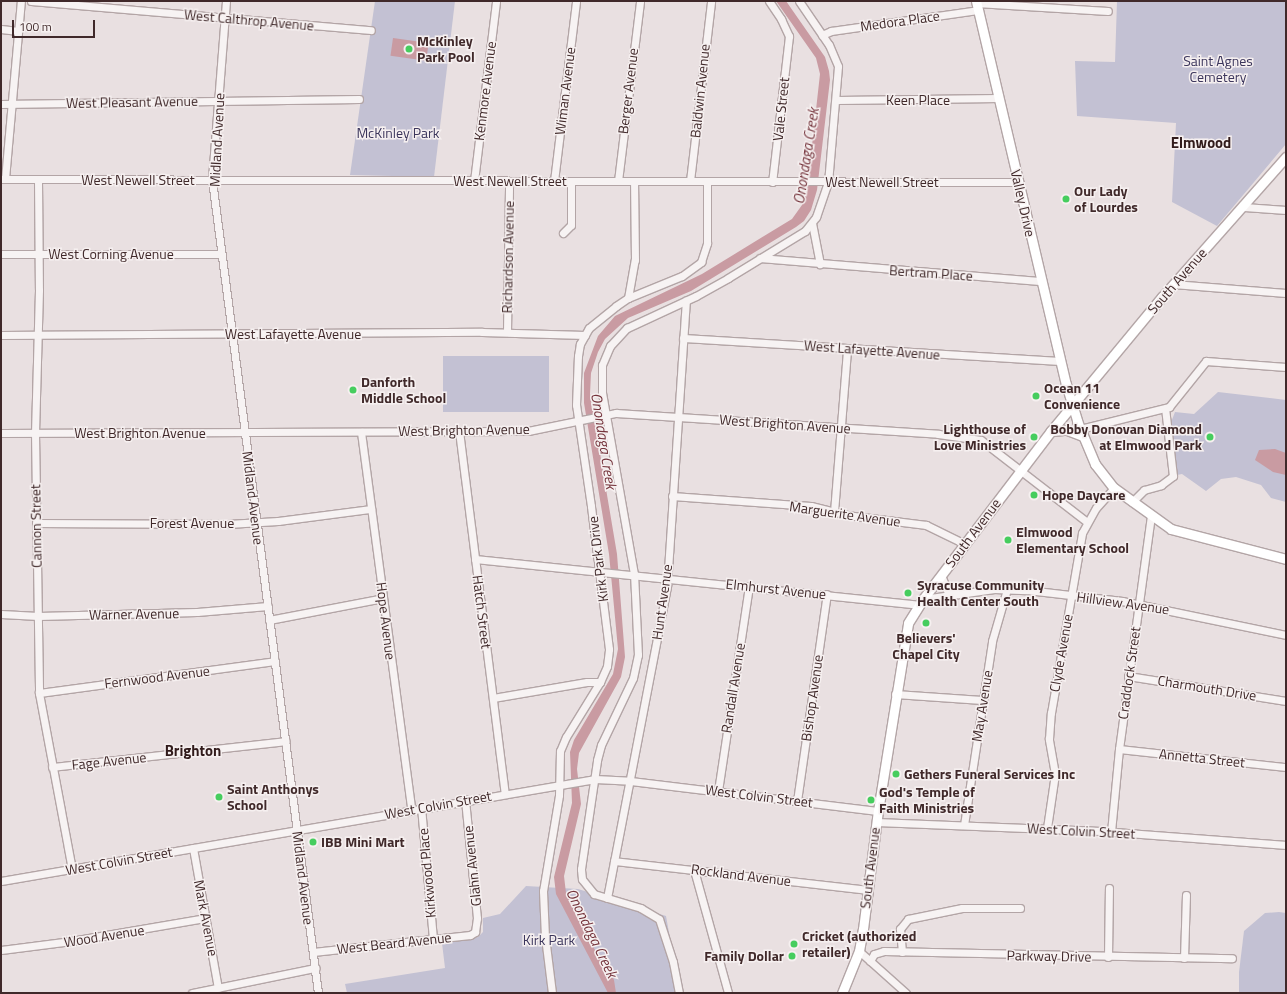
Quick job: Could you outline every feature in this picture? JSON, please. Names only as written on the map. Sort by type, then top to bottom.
[{"type":"main road","name":"Valley Drive","points":[[976,4],[1060,361],[1072,406],[1095,464],[1114,488],[1151,516],[1179,533],[1286,560]]},
{"type":"main road","name":"South Avenue","points":[[842,993],[859,951],[876,822],[904,633],[921,602],[1051,431],[1173,284],[1244,207],[1286,157]]},
{"type":"main road","points":[[1051,431],[1067,430],[1082,433]]},
{"type":"street","points":[[3,179],[21,1]]},
{"type":"street","name":"West Calthrop Avenue","points":[[31,1],[371,30]]},
{"type":"street","name":"Midland Avenue","points":[[226,1],[212,180],[318,993]]},
{"type":"street","name":"Kenmore Avenue","points":[[474,181],[496,1]]},
{"type":"street","name":"Wiman Avenue","points":[[554,181],[576,1]]},
{"type":"street","name":"Berger Avenue","points":[[618,181],[640,1]]},
{"type":"street","name":"Baldwin Avenue","points":[[690,181],[711,1]]},
{"type":"street","name":"Vale Street","points":[[769,1],[781,19],[789,36],[772,182]]},
{"type":"street","points":[[679,993],[673,962],[659,919],[642,908],[594,894],[586,886],[581,869],[601,745],[633,678],[638,655],[634,574],[601,415],[602,365],[610,346],[620,334],[635,323],[686,301],[805,231],[812,223],[823,204],[837,100],[838,66],[836,56],[798,1]]},
{"type":"street","name":"Medora Place","points":[[822,35],[831,31],[976,4],[1108,11]]},
{"type":"street","points":[[1,29],[18,31]]},
{"type":"street","name":"Keen Place","points":[[837,100],[999,98]]},
{"type":"street","name":"West Pleasant Avenue","points":[[1,104],[359,99]]},
{"type":"street","name":"West Newell Street","points":[[3,179],[690,181],[805,183],[1018,182]]},
{"type":"street","name":"Cannon Street","points":[[38,180],[38,335],[35,433],[39,693],[72,869]]},
{"type":"street","name":"Richardson Avenue","points":[[507,332],[509,181]]},
{"type":"street","points":[[562,233],[571,225],[571,181]]},
{"type":"street","points":[[628,298],[634,260],[634,181]]},
{"type":"street","points":[[584,335],[616,306],[628,298],[682,276],[701,262],[707,243],[707,182]]},
{"type":"street","points":[[1244,207],[1286,210]]},
{"type":"street","points":[[812,223],[820,264]]},
{"type":"street","name":"West Corning Avenue","points":[[1,254],[222,254]]},
{"type":"street","name":"Bertram Place","points":[[760,258],[1042,281]]},
{"type":"street","points":[[1173,284],[1286,293]]},
{"type":"street","name":"Hunt Avenue","points":[[607,898],[667,578],[686,301]]},
{"type":"street","name":"West Lafayette Avenue","points":[[1,335],[507,332],[584,335]]},
{"type":"street","name":"Kirk Park Drive","points":[[552,993],[545,937],[544,891],[560,785],[562,746],[600,682],[607,666],[609,649],[603,571],[580,419],[575,372],[584,335]]},
{"type":"street","name":"West Lafayette Avenue","points":[[683,338],[1060,361]]},
{"type":"street","points":[[834,512],[847,349]]},
{"type":"street","points":[[1082,433],[1172,405],[1206,361],[1286,367]]},
{"type":"street","points":[[1132,502],[1144,490],[1161,485],[1172,476],[1165,408]]},
{"type":"street","name":"West Brighton Avenue","points":[[1,433],[245,433],[528,430],[601,415],[678,417],[977,439],[1021,470],[1087,522]]},
{"type":"street","name":"Hatch Street","points":[[458,431],[505,793]]},
{"type":"street","name":"Hope Avenue","points":[[361,432],[410,809]]},
{"type":"street","name":"Clyde Avenue","points":[[1047,828],[1055,774],[1049,739],[1050,727],[1082,533],[1087,522],[1114,488]]},
{"type":"street","name":"Marguerite Avenue","points":[[672,496],[811,506],[834,512],[926,525],[965,544]]},
{"type":"street","name":"Forest Avenue","points":[[36,523],[257,523],[371,509]]},
{"type":"street","name":"Craddock Street","points":[[1111,832],[1128,676],[1151,516]]},
{"type":"street","points":[[475,559],[603,571]]},
{"type":"street","name":"Elmhurst Avenue","points":[[603,571],[921,602]]},
{"type":"street","points":[[941,576],[947,590],[958,594]]},
{"type":"street","name":"Randall Avenue","points":[[718,791],[749,586]]},
{"type":"street","name":"Hillview Avenue","points":[[921,602],[958,594],[1007,589],[1138,604],[1286,635]]},
{"type":"street","name":"May Avenue","points":[[964,825],[992,641],[1007,589]]},
{"type":"street","name":"Bishop Avenue","points":[[797,801],[827,594]]},
{"type":"street","points":[[270,620],[383,598]]},
{"type":"street","name":"Warner Avenue","points":[[1,614],[38,616],[197,612],[268,606]]},
{"type":"street","name":"Fernwood Avenue","points":[[39,693],[275,660]]},
{"type":"street","name":"Charmouth Drive","points":[[1128,676],[1286,701]]},
{"type":"street","points":[[492,698],[587,682],[600,682]]},
{"type":"street","points":[[895,694],[982,700]]},
{"type":"street","name":"Fage Avenue","points":[[52,767],[286,741]]},
{"type":"street","name":"Annetta Street","points":[[1119,749],[1286,767]]},
{"type":"street","name":"West Colvin Street","points":[[1,881],[421,807],[595,779],[630,781],[878,811]]},
{"type":"street","name":"Glahn Avenue","points":[[465,800],[477,918],[475,932]]},
{"type":"street","name":"Kirkwood Place","points":[[421,807],[433,939]]},
{"type":"street","name":"West Colvin Street","points":[[876,822],[1047,828],[1286,845]]},
{"type":"street","name":"Mark Avenue","points":[[193,848],[218,988]]},
{"type":"street","name":"Rockland Avenue","points":[[614,861],[867,890]]},
{"type":"street","points":[[694,870],[728,993]]},
{"type":"street","points":[[1108,957],[1109,888]]},
{"type":"street","points":[[1184,958],[1186,895]]},
{"type":"street","points":[[902,952],[900,929],[908,919],[962,908],[1020,908]]},
{"type":"street","name":"Wood Avenue","points":[[1,950],[71,941],[206,918]]},
{"type":"street","name":"West Beard Avenue","points":[[313,952],[470,935],[475,932]]},
{"type":"street","points":[[859,951],[906,993]]},
{"type":"street","name":"Parkway Drive","points":[[870,960],[877,952],[1232,958]]},
{"type":"street","points":[[192,993],[315,968]]},
{"type":"green space","name":"McKinley Park","points":[[375,1],[455,1],[434,177],[350,175]]},
{"type":"green space","name":"Saint Agnes Cemetery","points":[[1117,1],[1286,1],[1286,144],[1217,226],[1172,202],[1176,123],[1077,116],[1075,61],[1115,62]]},
{"type":"green space","points":[[443,356],[549,356],[549,412],[443,412]]},
{"type":"green space","points":[[1218,392],[1286,400],[1286,502],[1271,498],[1261,485],[1236,477],[1221,479],[1206,491],[1182,474],[1177,475],[1170,425],[1175,412],[1194,414]]},
{"type":"green space","name":"Kirk Park","points":[[526,886],[578,889],[666,916],[680,993],[347,993],[345,984],[445,968],[442,943],[478,937],[483,932],[483,918],[500,914]]},
{"type":"green space","points":[[1265,913],[1286,913],[1286,993],[1239,993],[1239,972],[1244,931]]},
{"type":"shaded area","points":[[776,1],[786,1],[825,57],[829,71],[830,80],[817,190],[811,210],[804,221],[796,227],[691,291],[628,318],[605,339],[598,352],[591,373],[590,394],[617,554],[625,657],[621,677],[579,753],[577,769],[581,804],[564,876],[566,893],[601,962],[604,960],[614,980],[616,993],[608,993],[556,894],[554,877],[572,803],[570,752],[574,740],[613,674],[618,649],[609,554],[584,403],[584,373],[598,336],[615,316],[702,274],[792,219],[802,205],[807,190],[820,74],[816,58]]},
{"type":"shaded area","name":"McKinley Park Pool","points":[[393,38],[429,43],[426,61],[390,56]]},
{"type":"shaded area","points":[[1275,449],[1286,453],[1286,475],[1273,472],[1255,460],[1259,450]]},
{"type":"place","name":"McKinley Park Pool","points":[[409,49]]},
{"type":"place","name":"Our Lady of Lourdes","points":[[1066,199]]},
{"type":"place","name":"Danforth Middle School","points":[[353,390]]},
{"type":"place","name":"Ocean 11 Convenience","points":[[1036,396]]},
{"type":"place","name":"Lighthouse of Love Ministries","points":[[1034,437]]},
{"type":"place","name":"Bobby Donovan Diamond at Elmwood Park","points":[[1210,437]]},
{"type":"place","name":"Hope Daycare","points":[[1034,495]]},
{"type":"place","name":"Elmwood Elementary School","points":[[1008,540]]},
{"type":"place","name":"Syracuse Community Health Center South","points":[[908,593]]},
{"type":"place","name":"Believers' Chapel City","points":[[926,623]]},
{"type":"place","name":"Gethers Funeral Services Inc","points":[[896,774]]},
{"type":"place","name":"Saint Anthonys School","points":[[219,797]]},
{"type":"place","name":"God's Temple of Faith Ministries","points":[[871,800]]},
{"type":"place","name":"IBB Mini Mart","points":[[313,842]]},
{"type":"place","name":"Cricket (authorized retailer)","points":[[794,944]]},
{"type":"place","name":"Family Dollar","points":[[792,956]]},
{"type":"district","name":"Elmwood","points":[[1201,143]]},
{"type":"district","name":"Brighton","points":[[193,751]]},
{"type":"water label","name":"Onondaga Creek","points":[[806,156]]},
{"type":"water label","name":"Onondaga Creek","points":[[604,441]]},
{"type":"water label","name":"Onondaga Creek","points":[[592,933]]}]
